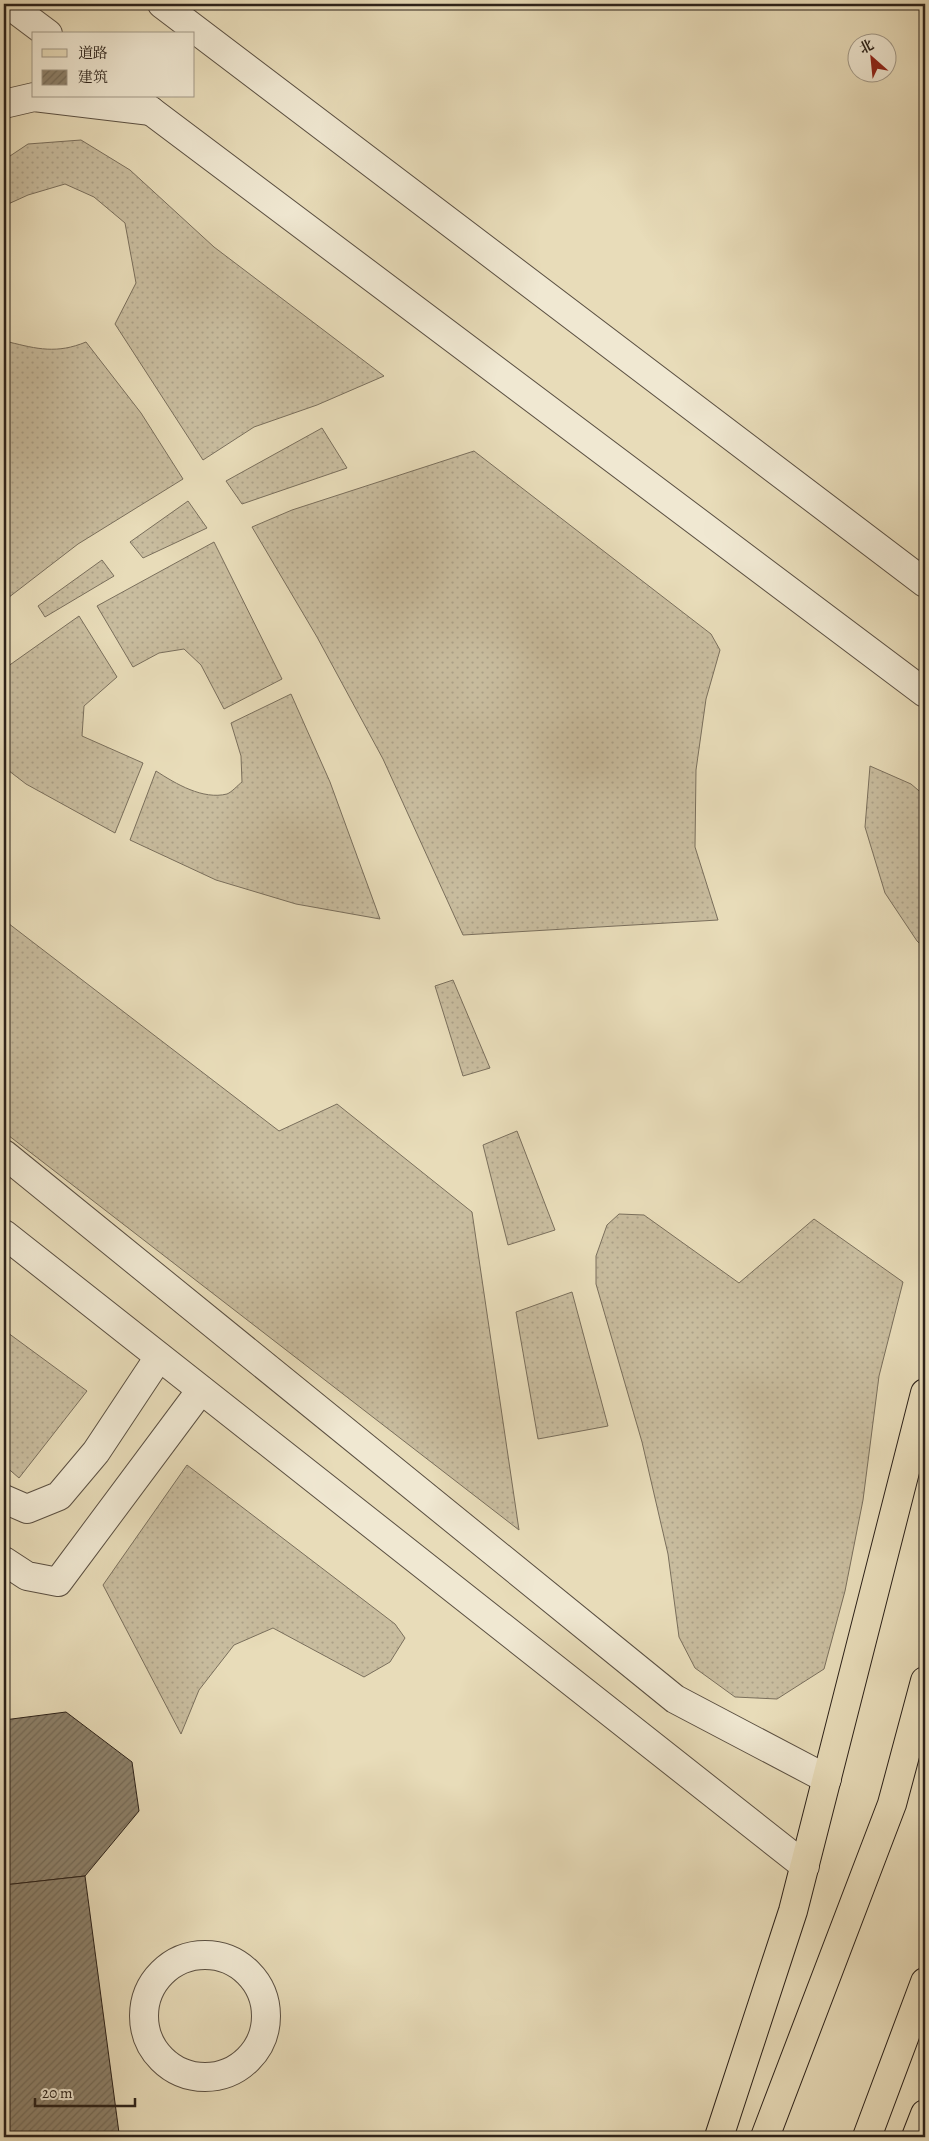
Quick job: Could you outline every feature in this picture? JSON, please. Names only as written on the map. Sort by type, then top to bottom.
[{"type":"main road","points":[[719,2137],[793,1911],[925,1393]]},
{"type":"main road","points":[[765,2137],[892,1804],[925,1681]]},
{"type":"main road","points":[[867,2137],[925,1982]]},
{"type":"main road","points":[[916,2137],[925,2114]]},
{"type":"street","points":[[8,4],[45,32]]},
{"type":"street","points":[[162,4],[925,583]]},
{"type":"street","points":[[4,104],[32,97]]},
{"type":"street","points":[[49,98],[141,104],[925,693]]},
{"type":"street","points":[[4,1154],[675,1698],[827,1779]]},
{"type":"street","points":[[4,1234],[804,1866]]},
{"type":"street","points":[[4,1499],[27,1509],[59,1496],[96,1452],[159,1357]]},
{"type":"street","points":[[4,1561],[27,1576],[58,1582],[201,1390]]},
{"type":"street","points":[[204,1955],[225,1958],[243,1968],[257,1984],[265,2003],[266,2023],[260,2043],[248,2060],[232,2071],[213,2077],[193,2077],[174,2070],[159,2057],[148,2041],[144,2022],[145,2002],[153,1984],[166,1969],[184,1958],[204,1955]]},
{"type":"shaded area","points":[[81,140],[130,170],[214,247],[384,376],[317,405],[254,427],[203,460],[115,324],[136,283],[125,223],[94,197],[65,184],[28,195],[6,205],[4,208],[4,160],[28,144]]},
{"type":"shaded area","points":[[4,335],[9,342],[47,349],[66,348],[86,342],[141,413],[183,479],[78,544],[4,601]]},
{"type":"shaded area","points":[[322,428],[347,468],[242,504],[226,481]]},
{"type":"shaded area","points":[[474,451],[711,634],[720,650],[706,699],[696,770],[695,847],[718,920],[463,935],[383,759],[317,637],[252,527],[292,510]]},
{"type":"shaded area","points":[[188,501],[207,528],[143,558],[130,542]]},
{"type":"shaded area","points":[[214,542],[282,679],[224,709],[201,665],[184,649],[159,653],[133,667],[97,606]]},
{"type":"shaded area","points":[[102,560],[114,576],[45,617],[38,606]]},
{"type":"shaded area","points":[[79,616],[117,677],[84,706],[82,736],[143,763],[115,833],[26,784],[4,767],[4,669]]},
{"type":"shaded area","points":[[291,694],[330,782],[380,919],[296,904],[216,880],[130,840],[156,771],[181,786],[199,793],[218,795],[229,793],[242,782],[241,756],[231,723]]},
{"type":"shaded area","points":[[870,766],[911,784],[925,796],[925,949],[917,941],[885,893],[865,827]]},
{"type":"shaded area","points":[[4,920],[279,1131],[337,1104],[472,1212],[519,1530],[4,1132]]},
{"type":"shaded area","points":[[453,980],[490,1068],[463,1076],[435,986]]},
{"type":"shaded area","points":[[517,1131],[555,1230],[508,1245],[483,1145]]},
{"type":"shaded area","points":[[619,1214],[644,1215],[739,1283],[814,1219],[903,1282],[879,1376],[863,1500],[845,1591],[824,1669],[777,1699],[735,1697],[695,1668],[679,1637],[668,1554],[642,1442],[596,1284],[596,1256],[607,1225]]},
{"type":"shaded area","points":[[572,1292],[608,1426],[538,1439],[516,1312]]},
{"type":"shaded area","points":[[4,1330],[87,1391],[19,1478],[4,1465]]},
{"type":"shaded area","points":[[187,1465],[395,1624],[405,1638],[390,1662],[364,1677],[273,1628],[234,1645],[199,1690],[181,1734],[103,1585]]},
{"type":"building","points":[[66,1712],[132,1762],[139,1811],[85,1876],[4,1885],[4,1720]]},
{"type":"building","points":[[85,1876],[119,2133],[103,2137],[4,2137],[4,1885]]}]
